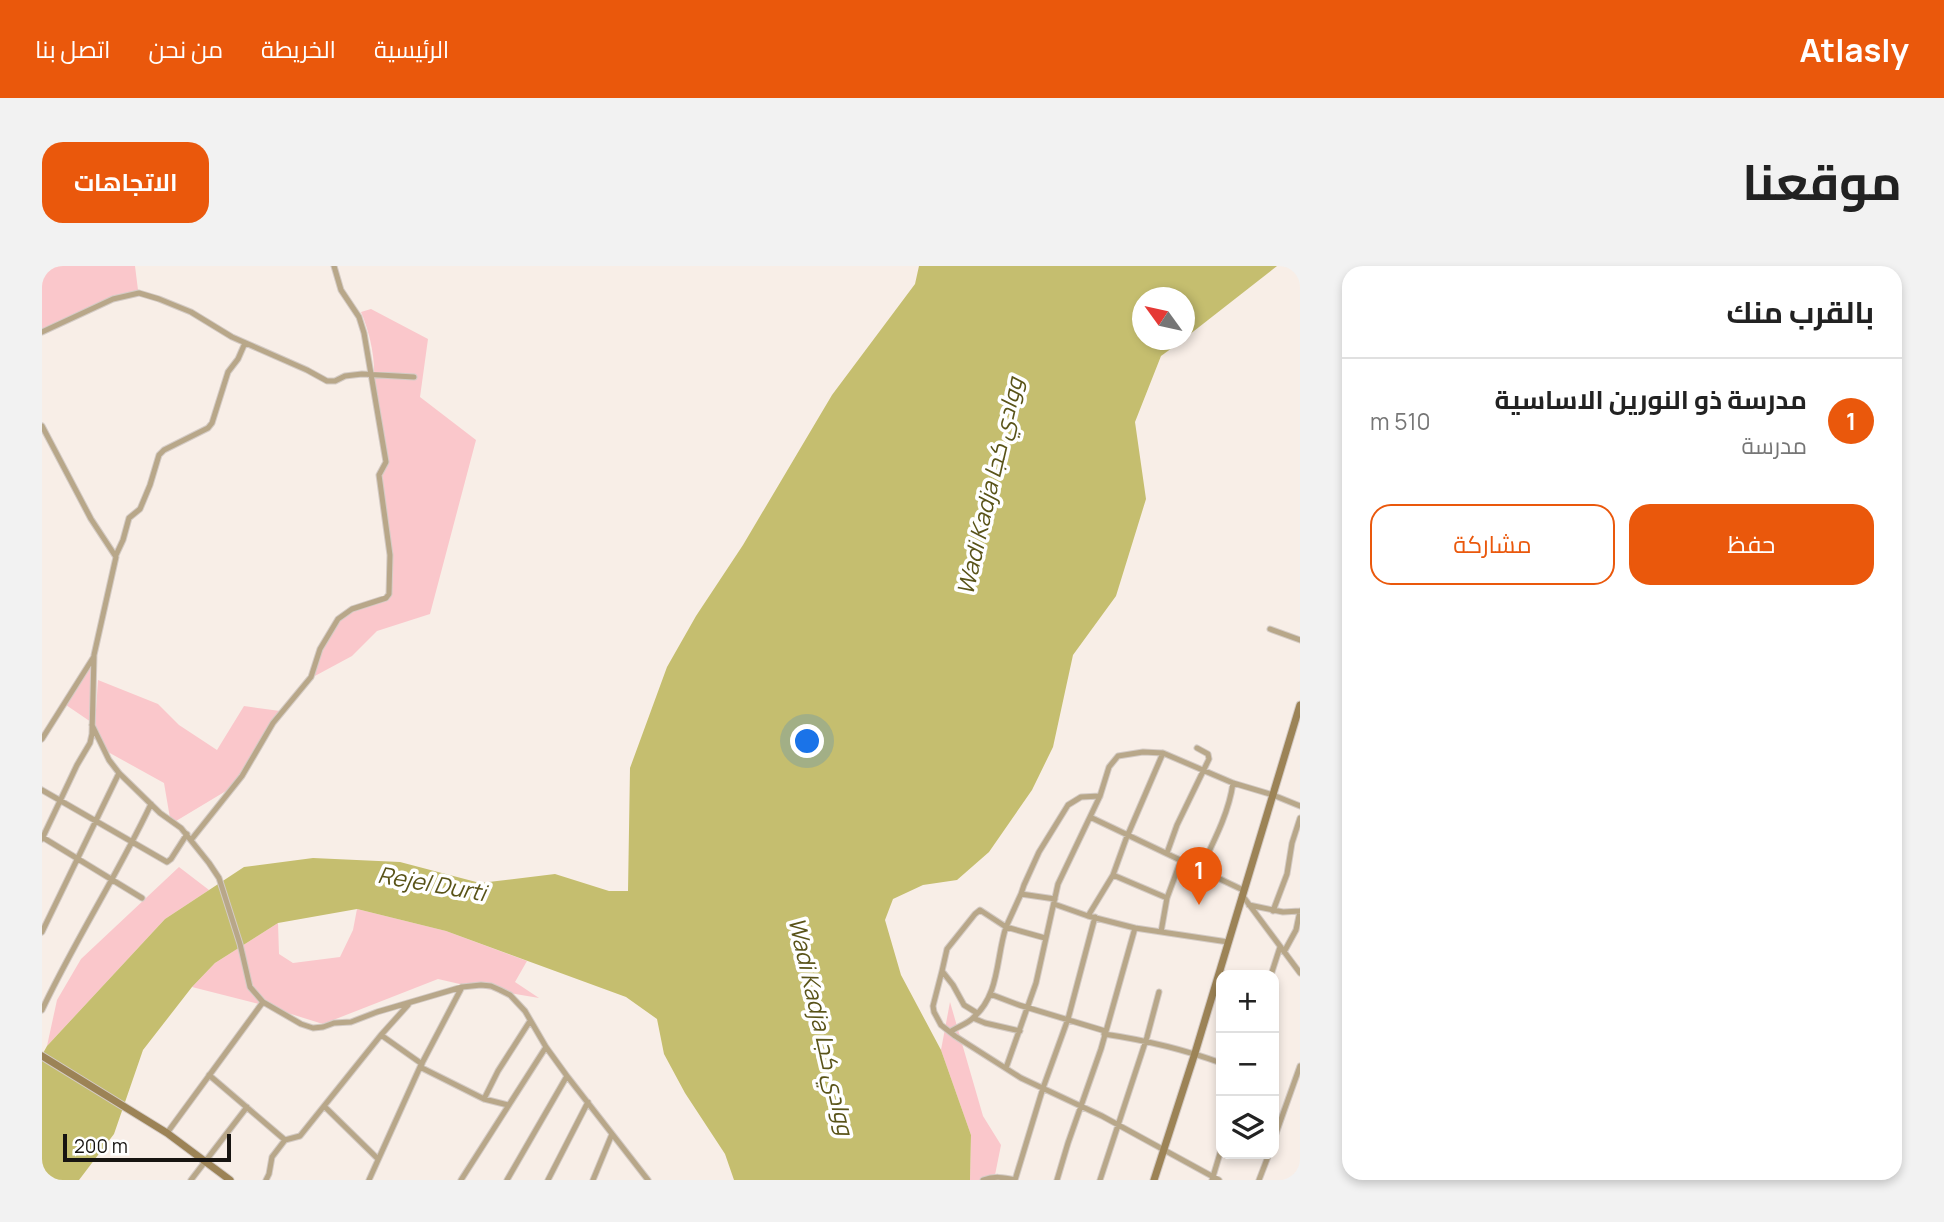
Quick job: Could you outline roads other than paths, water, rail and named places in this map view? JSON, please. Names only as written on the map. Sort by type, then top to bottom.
[{"type":"main road","points":[[1154,1180],[1300,705]]},
{"type":"main road","points":[[42,1056],[167,1133],[230,1180]]},
{"type":"street","points":[[191,840],[242,776],[273,723],[307,684],[320,649],[338,619],[352,609],[386,598],[389,594],[390,555],[379,475],[386,462],[370,357],[359,317],[341,290],[334,266]]},
{"type":"street","points":[[42,331],[113,299],[139,293],[191,312],[245,343],[327,381],[335,381],[352,374],[414,377]]},
{"type":"street","points":[[142,898],[42,838],[90,743],[94,655],[116,555],[129,517],[140,509],[159,455],[208,428],[212,423],[228,372],[245,343]]},
{"type":"street","points":[[42,426],[91,519],[116,555]]},
{"type":"street","points":[[1270,629],[1300,640]]},
{"type":"street","points":[[42,739],[94,655]]},
{"type":"street","points":[[92,724],[109,760],[119,773],[187,834],[219,877],[250,987],[263,1002],[313,1028],[351,1022],[462,987],[481,985],[500,990],[518,1002],[567,1076],[648,1180]]},
{"type":"street","points":[[1167,853],[1177,825],[1210,756],[1197,748]]},
{"type":"street","points":[[1006,1068],[1036,982],[1063,870],[1100,796],[1109,767],[1118,756],[1143,752],[1164,754],[1233,783],[1300,806]]},
{"type":"street","points":[[983,1180],[1002,1177],[1015,1180],[1068,1019],[1091,917],[1113,875],[1164,754]]},
{"type":"street","points":[[42,932],[119,773]]},
{"type":"street","points":[[1200,870],[1228,804],[1233,783]]},
{"type":"street","points":[[42,790],[167,862],[170,862],[187,834]]},
{"type":"street","points":[[950,1032],[975,1016],[990,994],[1006,927],[1039,852],[1068,805],[1081,797],[1100,796]]},
{"type":"street","points":[[42,1010],[151,804]]},
{"type":"street","points":[[1090,817],[1243,893],[1300,973]]},
{"type":"street","points":[[1273,911],[1287,874],[1292,843],[1300,818]]},
{"type":"street","points":[[1161,932],[1167,898],[1181,860]]},
{"type":"street","points":[[1113,875],[1167,898]]},
{"type":"street","points":[[1021,894],[1054,901],[1091,917],[1135,928],[1228,942]]},
{"type":"street","points":[[1249,905],[1273,911],[1300,911],[1296,930],[1282,950],[1274,970]]},
{"type":"street","points":[[1045,938],[1006,927],[980,910],[977,911],[947,949],[933,1006],[941,1025],[1006,1068],[1119,1125],[1215,1179],[1219,1159]]},
{"type":"street","points":[[1057,1180],[1095,1068],[1135,928]]},
{"type":"street","points":[[942,971],[964,1005],[975,1016],[985,1023],[1020,1031]]},
{"type":"street","points":[[369,1180],[421,1066],[462,987]]},
{"type":"street","points":[[1100,1180],[1146,1041],[1159,992]]},
{"type":"street","points":[[990,994],[1105,1032],[1216,1060]]},
{"type":"street","points":[[167,1133],[263,1002]]},
{"type":"street","points":[[266,1180],[272,1157],[285,1140],[300,1136],[410,1002]]},
{"type":"street","points":[[484,1099],[498,1071],[530,1021]]},
{"type":"street","points":[[381,1035],[421,1066],[484,1099],[508,1105]]},
{"type":"street","points":[[461,1180],[547,1047]]},
{"type":"street","points":[[1279,1125],[1300,1066]]},
{"type":"street","points":[[209,1075],[285,1140]]},
{"type":"street","points":[[507,1180],[567,1076]]},
{"type":"street","points":[[548,1180],[588,1102]]},
{"type":"street","points":[[324,1106],[378,1159]]},
{"type":"street","points":[[191,1180],[247,1107]]},
{"type":"street","points":[[593,1180],[612,1133]]},
{"type":"street","points":[[1259,1180],[1267,1159]]},
{"type":"water","points":[[919,266],[1277,266],[1195,330],[1195,287],[1132,287],[1132,350],[1169,350],[1161,356],[1135,422],[1146,499],[1116,596],[1073,655],[1053,747],[1032,790],[989,852],[957,880],[923,885],[893,899],[885,920],[901,975],[941,1050],[971,1135],[970,1180],[734,1180],[725,1154],[685,1093],[664,1054],[657,1019],[626,997],[446,931],[357,909],[278,923],[215,963],[192,987],[143,1050],[114,1134],[79,1180],[42,1180],[42,1055],[47,1046],[165,919],[244,867],[313,858],[400,862],[480,883],[555,874],[609,891],[628,891],[630,768],[667,667],[832,395],[915,284]]},
{"type":"place","name":"مدرسة ذو النورين الاساسية","points":[[1199,905]]},
{"type":"water label","name":"Wadi Kadja ووادي كجا","points":[[989,486]]},
{"type":"water label","name":"Rejel Durti","points":[[432,883]]},
{"type":"water label","name":"Wadi Kadja ووادي كجا","points":[[822,1026]]}]
